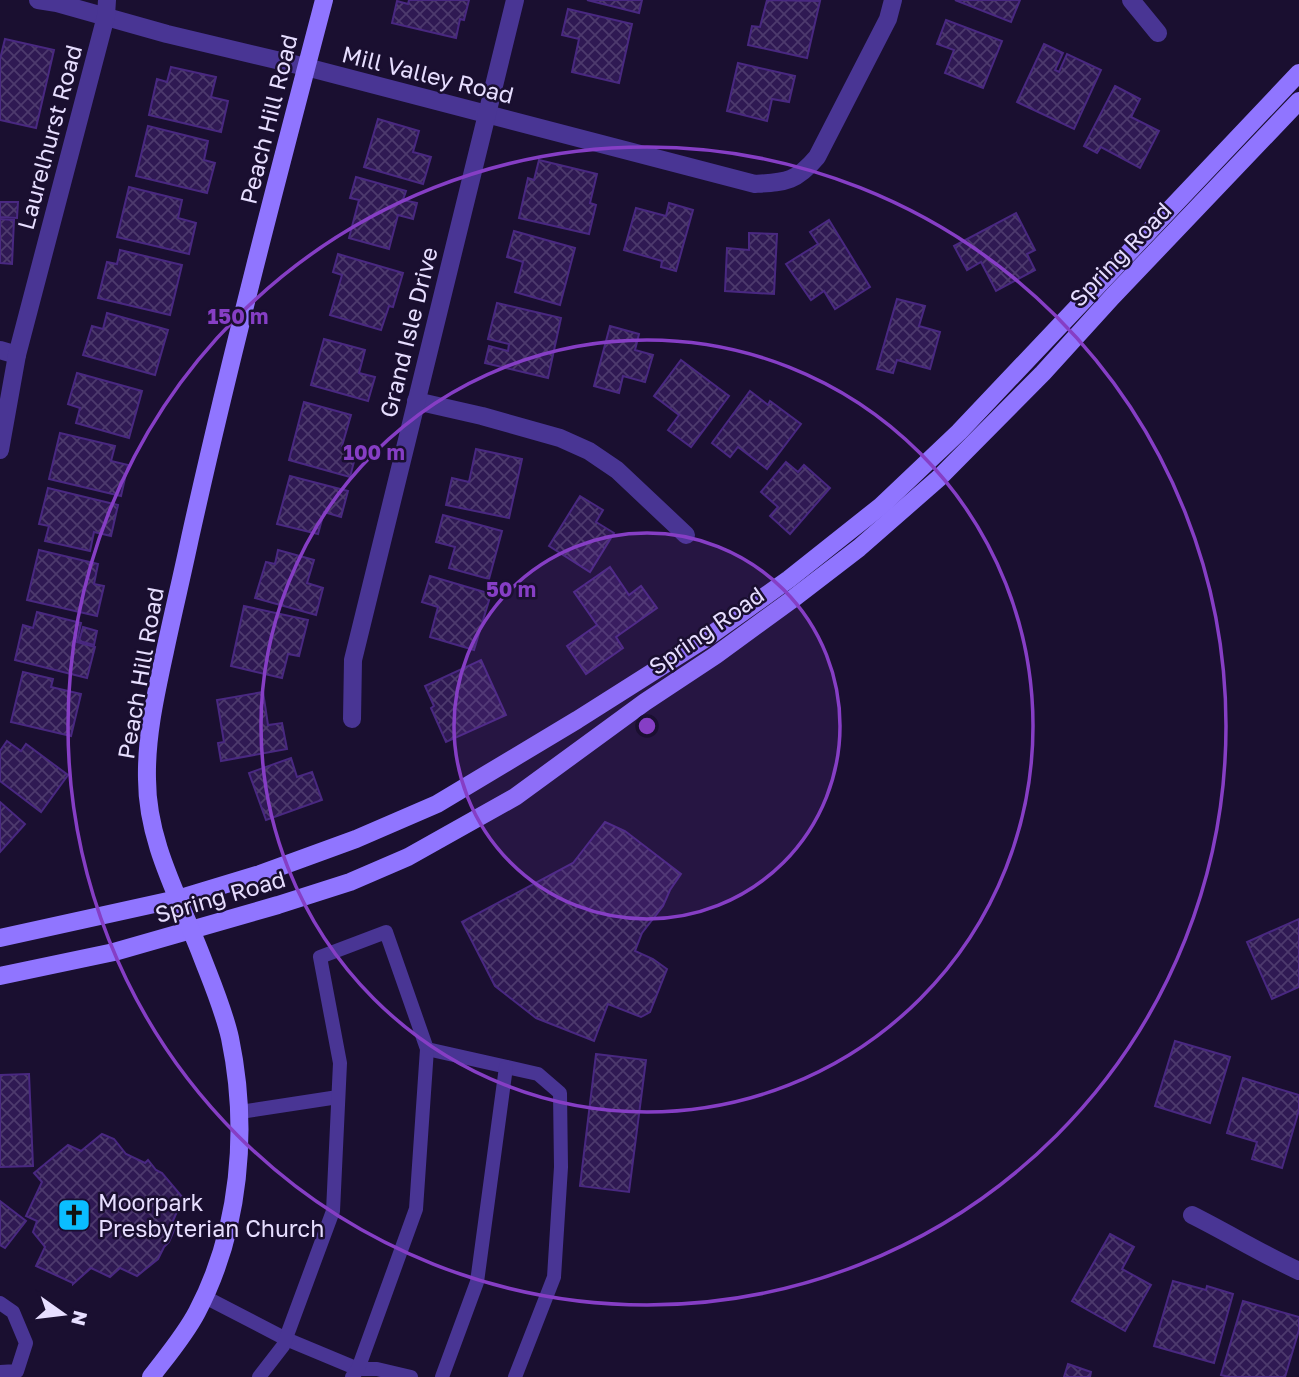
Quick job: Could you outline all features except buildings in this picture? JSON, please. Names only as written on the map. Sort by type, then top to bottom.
[{"type":"main road","name":"Peach Hill Road","points":[[151,1377],[197,1312],[214,1272],[226,1235],[240,1150],[240,1112],[229,1035],[201,954],[158,847],[151,820],[146,780],[149,738],[158,681],[219,408],[324,0]]},
{"type":"main road","name":"Spring Road","points":[[0,938],[177,899],[284,866],[356,839],[437,804],[697,644],[789,579],[881,506],[959,432],[1299,74]]},
{"type":"main road","name":"Spring Road","points":[[0,976],[114,952],[350,882],[408,857],[515,797],[645,702],[716,655],[859,548],[949,468],[1043,373],[1112,296],[1299,101]]},
{"type":"street","name":"Mill Valley Road","points":[[38,0],[106,8],[167,34],[755,184],[789,181],[805,171],[817,157],[888,19],[893,0]]},
{"type":"street","name":"Grand Isle Drive","points":[[352,719],[353,660],[515,0]]},
{"type":"street","points":[[1131,0],[1158,33]]},
{"type":"street","name":"Laurelhurst Road","points":[[0,450],[9,352],[106,8]]},
{"type":"street","points":[[416,401],[560,438],[589,452],[617,470],[687,535]]},
{"type":"street","points":[[1192,1215],[1299,1271]]},
{"type":"lane","points":[[259,1377],[283,1346],[333,1212],[340,1063],[320,957],[386,932],[427,1049],[416,1209],[355,1373]]},
{"type":"lane","points":[[427,1049],[538,1074],[560,1093],[561,1167],[554,1277],[515,1377]]},
{"type":"lane","points":[[442,1377],[477,1282],[506,1067]]},
{"type":"lane","points":[[240,1112],[338,1097]]},
{"type":"lane","points":[[203,1296],[355,1373],[377,1369],[411,1377]]},
{"type":"lane","points":[[0,1303],[13,1312],[26,1343],[17,1371],[0,1372]]},
{"type":"place","name":"Moorpark Presbyterian Church","points":[[74,1215]]}]
